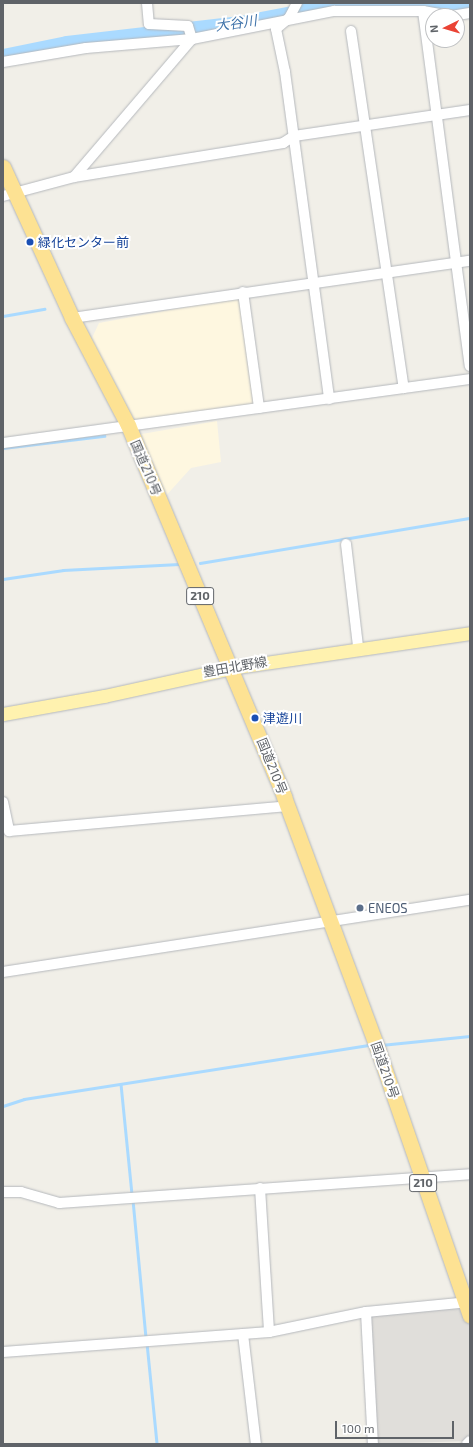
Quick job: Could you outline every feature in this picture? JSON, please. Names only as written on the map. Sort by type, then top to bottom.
[{"type":"highway","name":"国道210号","points":[[3,167],[9,195],[128,425],[288,806],[373,1036],[421,1177],[468,1307]]},
{"type":"main road","name":"豊田北野線","points":[[3,714],[104,696],[231,668],[358,646],[470,633]]},
{"type":"street","points":[[147,3],[149,24],[188,26],[192,39]]},
{"type":"street","points":[[256,27],[276,29],[289,18],[297,3]]},
{"type":"street","points":[[3,62],[86,48],[192,39],[256,27],[289,18],[334,11],[424,11],[451,16],[470,13]]},
{"type":"street","points":[[424,11],[438,114],[455,263],[470,366]]},
{"type":"street","points":[[276,29],[294,136],[312,282],[330,399]]},
{"type":"street","points":[[352,31],[404,388]]},
{"type":"street","points":[[74,177],[192,39]]},
{"type":"street","points":[[9,195],[74,177],[283,143],[294,136],[470,110]]},
{"type":"street","points":[[72,318],[312,282],[470,261]]},
{"type":"street","points":[[244,292],[259,408]]},
{"type":"street","points":[[3,443],[470,379]]},
{"type":"street","points":[[346,544],[358,646]]},
{"type":"street","points":[[3,802],[9,831],[288,806]]},
{"type":"street","points":[[3,972],[331,920],[470,900]]},
{"type":"street","points":[[3,1192],[21,1192],[59,1203],[470,1174]]},
{"type":"street","points":[[260,1188],[269,1332]]},
{"type":"street","points":[[3,1352],[269,1332],[366,1312],[468,1307]]},
{"type":"street","points":[[366,1312],[373,1444]]},
{"type":"street","points":[[243,1334],[256,1444]]},
{"type":"street","points":[[467,1444],[470,1441]]},
{"type":"shaded area","points":[[240,297],[256,406],[130,421],[91,340],[99,323]]},
{"type":"shaded area","points":[[217,421],[221,462],[191,468],[164,498],[136,435]]},
{"type":"shaded area","points":[[465,1302],[470,1316],[470,1441],[373,1444],[366,1312]]},
{"type":"waterway","name":"大谷川","points":[[3,56],[67,43],[241,23],[329,6],[470,4]]},
{"type":"waterway","points":[[3,316],[44,309]]},
{"type":"waterway","points":[[3,448],[104,436]]},
{"type":"waterway","points":[[200,563],[470,518]]},
{"type":"waterway","points":[[3,579],[63,570],[179,564]]},
{"type":"waterway","points":[[381,1045],[470,1036]]},
{"type":"waterway","points":[[3,1106],[24,1099],[370,1045]]},
{"type":"waterway","points":[[121,1084],[132,1195]]},
{"type":"waterway","points":[[133,1200],[146,1338]]},
{"type":"waterway","points":[[147,1343],[157,1444]]},
{"type":"place","name":"緑化センター前","points":[[30,242]]},
{"type":"place","name":"津遊川","points":[[255,718]]},
{"type":"place","name":"ENEOS","points":[[360,908]]}]
